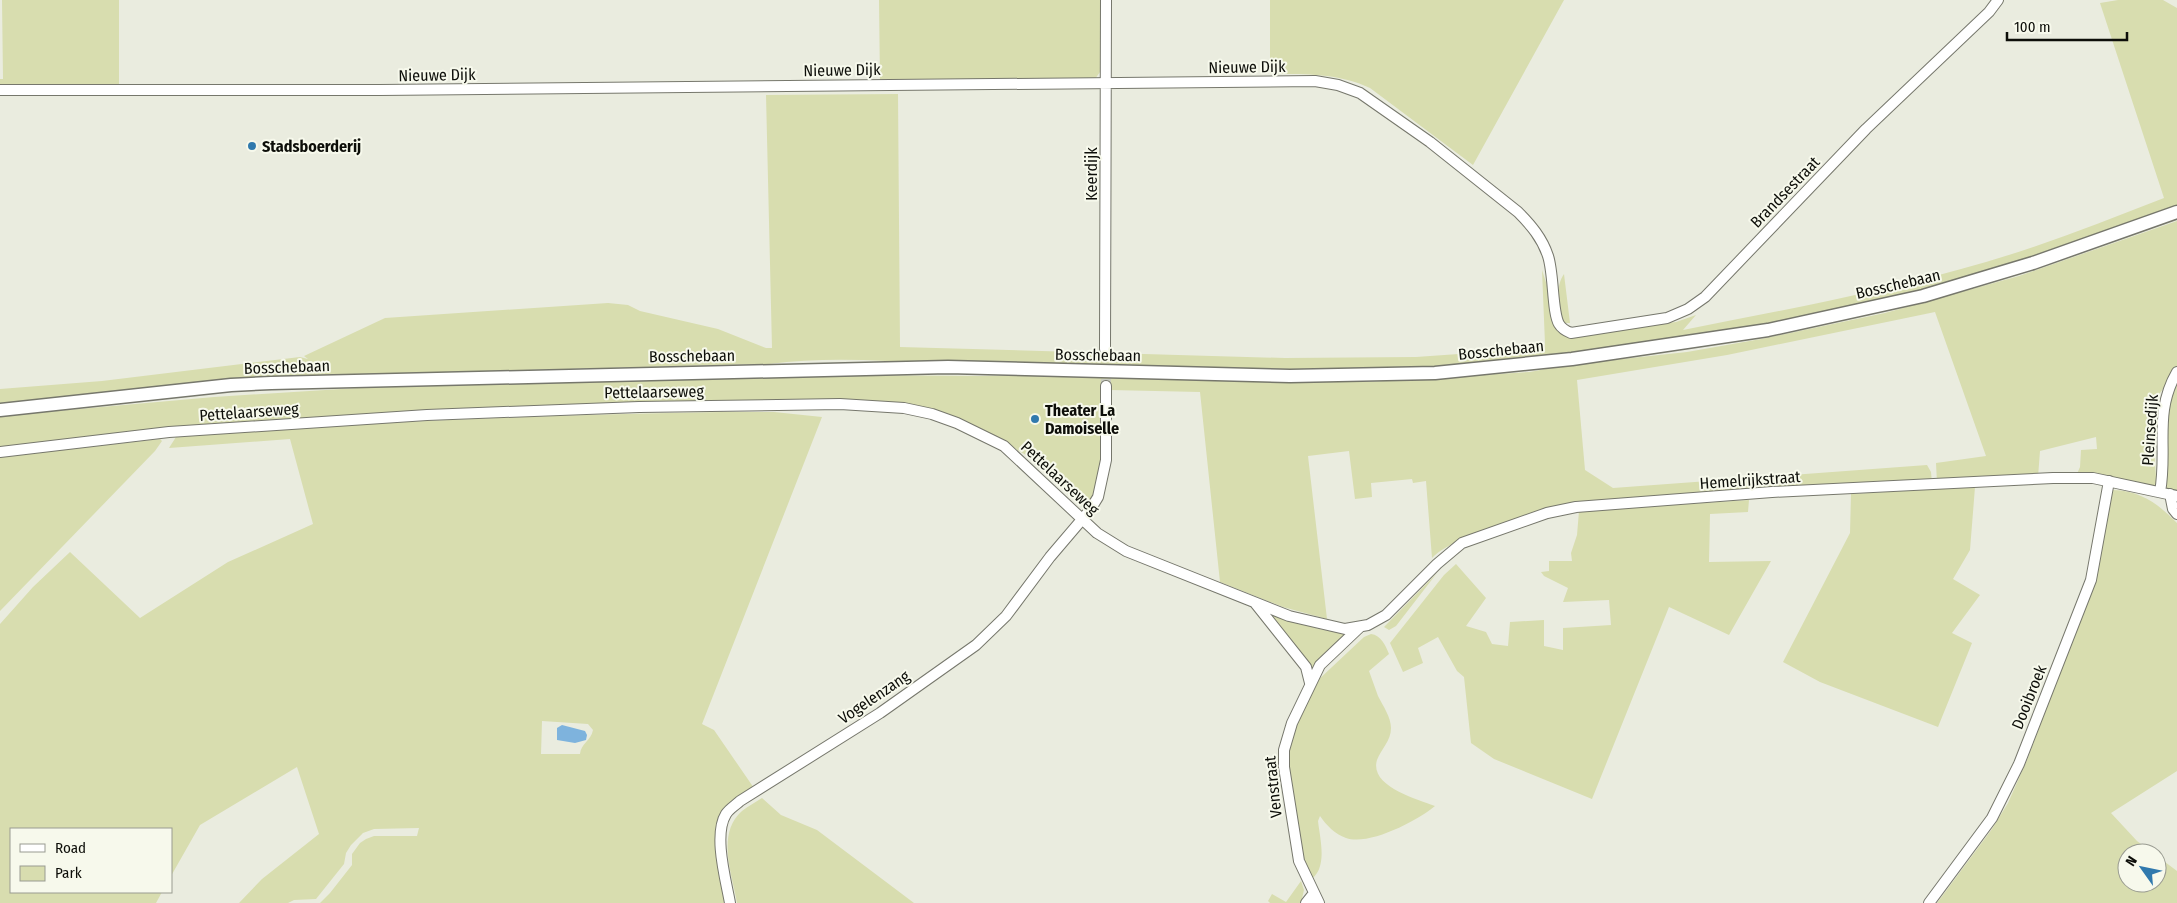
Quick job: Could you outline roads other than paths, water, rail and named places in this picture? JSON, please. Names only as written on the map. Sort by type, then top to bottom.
[{"type":"main road","name":"Bosschebaan","points":[[0,410],[231,385],[320,382],[948,367],[1290,376],[1435,373],[1572,359],[1768,330],[1932,293],[2033,263],[2177,212]]},
{"type":"street","name":"Keerdijk","points":[[1105,349],[1106,0]]},
{"type":"street","name":"Brandsestraat","points":[[1559,325],[1571,333],[1667,318],[1688,309],[1705,297],[1866,129],[1989,12],[1998,0]]},
{"type":"street","name":"Nieuwe Dijk","points":[[0,90],[380,90],[1315,81],[1338,85],[1360,93],[1430,142],[1518,212],[1530,224],[1541,240],[1548,258],[1559,325]]},
{"type":"street","name":"Pleinsedijk","points":[[2169,494],[2164,402],[2168,387],[2177,372]]},
{"type":"street","points":[[1082,519],[1098,497],[1103,479],[1106,460],[1106,386]]},
{"type":"street","name":"Pettelaarseweg","points":[[0,452],[169,432],[427,416],[639,407],[876,405],[932,414],[980,433],[1004,446],[1082,519],[1111,543],[1126,551],[1289,616],[1332,628],[1360,627]]},
{"type":"street","name":"Hemelrijkstraat","points":[[1360,627],[1368,625],[1386,615],[1437,564],[1462,543],[1525,520],[1576,507],[1772,492],[2053,478],[2093,478],[2169,494]]},
{"type":"street","name":"Dooibroek","points":[[1929,903],[1992,818],[2019,764],[2090,580],[2109,481]]},
{"type":"street","points":[[2169,494],[2173,509],[2177,514]]},
{"type":"street","name":"Vogelenzang","points":[[730,903],[721,848],[722,826],[726,814],[740,800],[880,713],[976,645],[1006,616],[1082,519]]},
{"type":"street","points":[[1254,602],[1306,668],[1310,683]]},
{"type":"street","name":"Venstraat","points":[[1319,903],[1299,861],[1284,767],[1284,750],[1287,735],[1320,665],[1360,627]]},
{"type":"street","points":[[1306,903],[1314,893]]},
{"type":"water","points":[[562,725],[585,731],[587,735],[586,740],[575,743],[557,740],[557,728]]},
{"type":"tunnel","points":[[1105,349],[1106,386]]},
{"type":"place","name":"Stadsboerderij","points":[[252,146]]},
{"type":"place","name":"Theater La Damoiselle","points":[[1035,419]]}]
